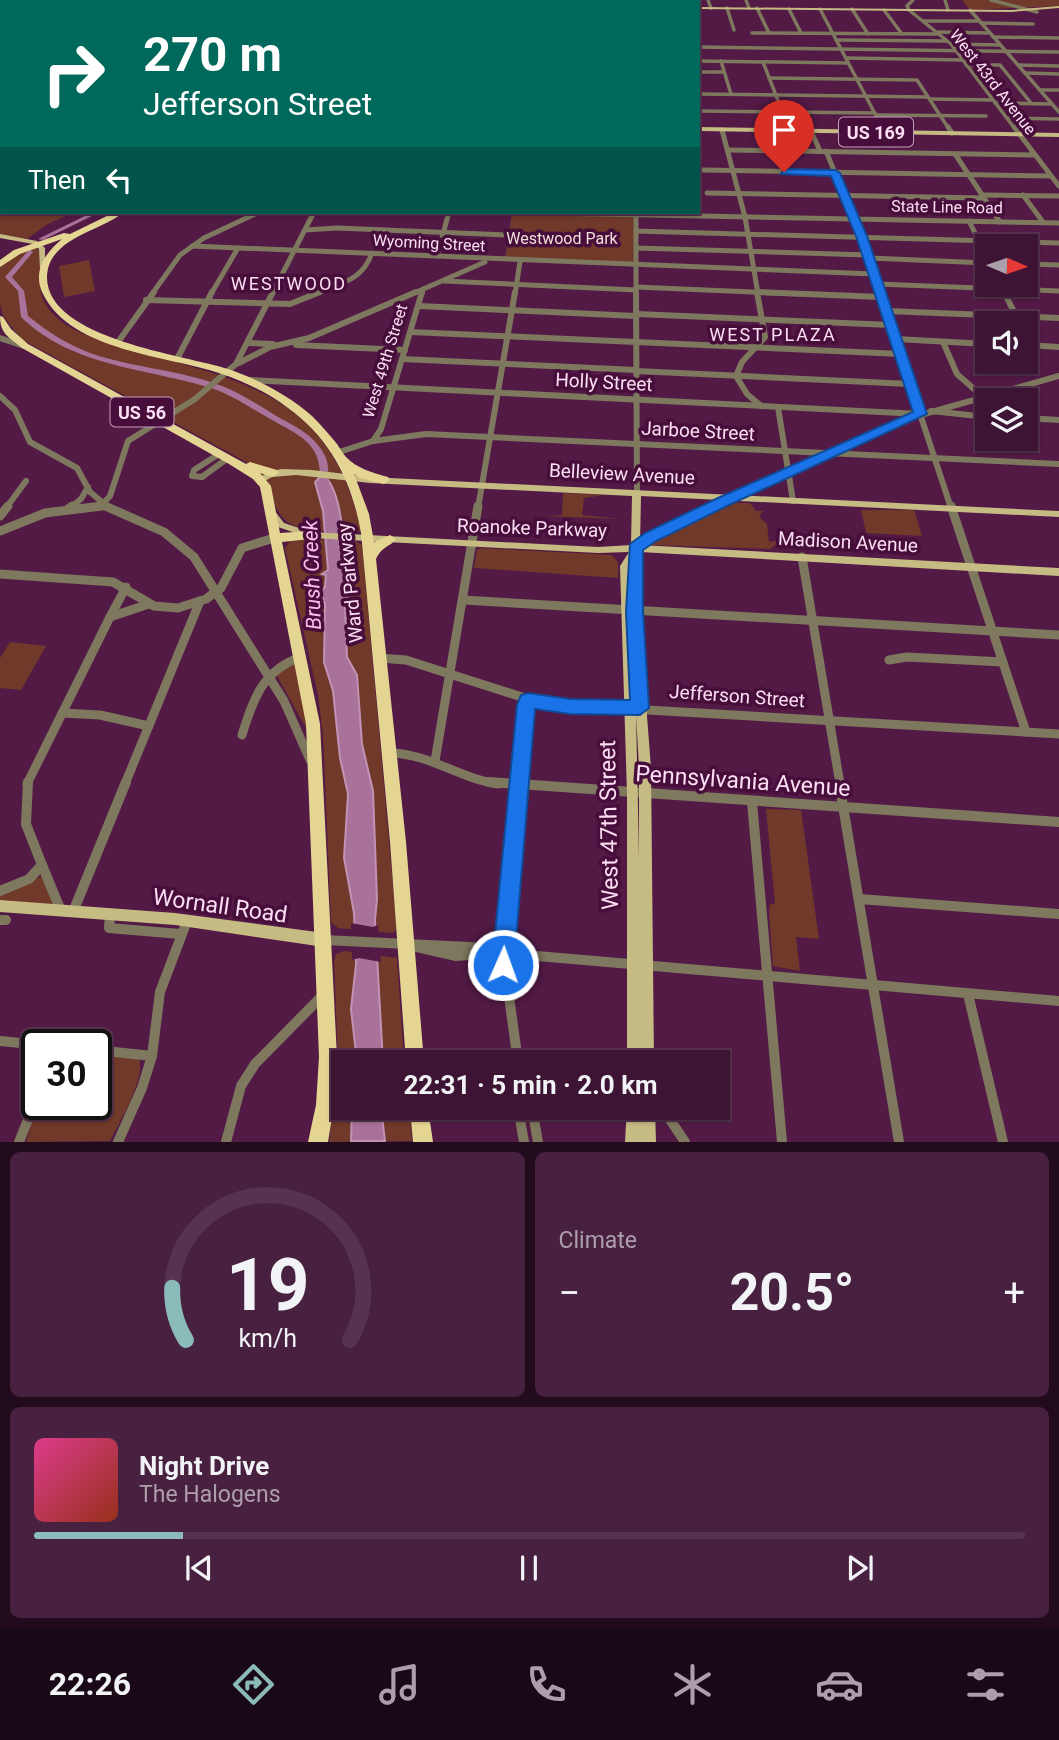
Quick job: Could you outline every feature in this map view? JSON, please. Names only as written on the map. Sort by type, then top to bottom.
[{"type":"highway","points":[[0,262],[13,245],[54,239],[110,214]]},
{"type":"highway","points":[[43,269],[53,252],[66,240],[116,214]]},
{"type":"highway","name":"Ward Parkway","points":[[43,269],[46,295],[63,318],[118,342],[223,376],[244,380],[274,394],[318,427],[341,456],[352,478],[361,502],[368,538],[389,753],[399,944],[413,1050]]},
{"type":"highway","name":"US 56","points":[[1,323],[25,346],[227,457],[261,480]]},
{"type":"highway","points":[[341,456],[364,475],[384,480]]},
{"type":"highway","points":[[227,457],[273,473]]},
{"type":"highway","points":[[261,480],[271,512],[274,538],[313,724],[328,1057],[325,1105],[318,1142]]},
{"type":"highway","points":[[274,538],[315,535]]},
{"type":"highway","points":[[278,558],[284,544],[293,536]]},
{"type":"highway","points":[[370,558],[376,546],[390,539]]},
{"type":"highway","points":[[420,1120],[423,1142]]},
{"type":"main road","points":[[700,8],[1018,10],[1059,7]]},
{"type":"main road","name":"US 169","points":[[700,129],[1059,135]]},
{"type":"main road","points":[[0,236],[34,243]]},
{"type":"main road","name":"Ward Parkway","points":[[34,243],[42,248],[43,269]]},
{"type":"main road","points":[[261,480],[273,473]]},
{"type":"main road","name":"Belleview Avenue","points":[[273,473],[1059,514]]},
{"type":"main road","name":"West 47th Street","points":[[630,610],[636,548],[637,493]]},
{"type":"main road","name":"Roanoke Parkway","points":[[271,512],[281,525],[315,535],[590,550],[636,548]]},
{"type":"main road","points":[[590,550],[617,555],[625,566],[636,548]]},
{"type":"main road","name":"Madison Avenue","points":[[636,548],[1059,572]]},
{"type":"main road","name":"West 47th Street","points":[[625,566],[647,900],[635,1050]]},
{"type":"main road","name":"West 47th Street","points":[[639,794],[633,906],[646,1050]]},
{"type":"main road","points":[[633,884],[638,896],[647,900]]},
{"type":"main road","name":"Wornall Road","points":[[0,906],[187,921],[324,940]]},
{"type":"main road","points":[[633,906],[640,911],[647,923]]},
{"type":"main road","points":[[634,1120],[634,1142]]},
{"type":"main road","points":[[648,1142],[649,1120]]},
{"type":"street","points":[[708,0],[710,8]]},
{"type":"street","points":[[746,0],[749,8]]},
{"type":"street","points":[[791,0],[801,33]]},
{"type":"street","points":[[909,10],[907,6],[913,0]]},
{"type":"street","points":[[946,0],[948,10]]},
{"type":"street","points":[[992,0],[1008,3],[1018,10],[1037,12]]},
{"type":"street","points":[[1052,7],[1059,12]]},
{"type":"street","points":[[727,8],[734,30]]},
{"type":"street","points":[[757,8],[769,33]]},
{"type":"street","points":[[820,9],[885,132]]},
{"type":"street","points":[[852,9],[868,34]]},
{"type":"street","points":[[884,10],[902,34]]},
{"type":"street","name":"West 43rd Avenue","points":[[909,10],[950,42],[1059,186]]},
{"type":"street","points":[[970,10],[1059,112]]},
{"type":"street","points":[[923,21],[1033,24]]},
{"type":"street","points":[[752,33],[939,33],[1059,38]]},
{"type":"street","points":[[836,40],[1000,45]]},
{"type":"street","points":[[700,47],[1059,51]]},
{"type":"street","points":[[700,61],[963,60]]},
{"type":"street","points":[[721,61],[731,94]]},
{"type":"street","points":[[763,62],[790,131]]},
{"type":"street","points":[[966,65],[1000,65],[1031,103]]},
{"type":"street","points":[[1018,65],[1059,66]]},
{"type":"street","points":[[700,72],[724,72]]},
{"type":"street","points":[[1025,74],[1059,74]]},
{"type":"street","points":[[769,78],[917,80],[952,134]]},
{"type":"street","points":[[1040,90],[1059,90]]},
{"type":"street","points":[[700,93],[866,96],[1051,104]]},
{"type":"street","points":[[1047,98],[1059,98]]},
{"type":"street","points":[[700,111],[986,116]]},
{"type":"street","points":[[1007,118],[1059,119]]},
{"type":"street","points":[[722,130],[745,216],[765,337],[740,361],[737,375],[744,391],[761,406]]},
{"type":"street","points":[[811,131],[835,173],[855,219],[1026,732]]},
{"type":"street","points":[[728,150],[1035,155]]},
{"type":"street","points":[[955,154],[999,222]]},
{"type":"street","points":[[703,170],[1051,176]]},
{"type":"street","points":[[707,193],[1059,196]]},
{"type":"street","points":[[1023,195],[1043,222]]},
{"type":"street","points":[[245,218],[249,214]]},
{"type":"street","points":[[118,342],[171,265],[192,246],[254,214]]},
{"type":"street","points":[[236,364],[313,214]]},
{"type":"street","points":[[436,256],[448,214]]},
{"type":"street","name":"West 47th Street","points":[[636,214],[637,493]]},
{"type":"street","name":"State Line Road","points":[[672,214],[1059,223]]},
{"type":"street","points":[[969,221],[975,234]]},
{"type":"street","points":[[305,230],[329,228],[507,235]]},
{"type":"street","points":[[636,231],[975,240]]},
{"type":"street","points":[[1038,242],[1059,243]]},
{"type":"street","name":"Wyoming Street","points":[[192,246],[520,262],[874,274]]},
{"type":"street","points":[[177,359],[238,248]]},
{"type":"street","points":[[636,248],[975,260]]},
{"type":"street","points":[[146,300],[267,304],[296,302],[354,278],[366,269],[372,253]]},
{"type":"street","points":[[0,531],[32,516],[68,509],[96,509],[103,505],[115,485],[124,446],[133,436],[204,393],[236,364],[263,350],[310,338],[488,260]]},
{"type":"street","points":[[435,761],[520,262]]},
{"type":"street","points":[[1038,264],[1059,265]]},
{"type":"street","points":[[441,281],[881,297]]},
{"type":"street","points":[[877,284],[975,286]]},
{"type":"street","name":"West 49th Street","points":[[373,440],[381,429],[394,389],[422,289]]},
{"type":"street","points":[[1038,290],[1059,291]]},
{"type":"street","points":[[419,306],[891,325]]},
{"type":"street","points":[[886,311],[975,314]]},
{"type":"street","points":[[1038,317],[1059,318]]},
{"type":"street","points":[[411,332],[901,354]]},
{"type":"street","points":[[0,338],[25,346]]},
{"type":"street","points":[[896,340],[975,343]]},
{"type":"street","points":[[943,342],[957,374],[975,390]]},
{"type":"street","points":[[248,343],[405,350]]},
{"type":"street","points":[[1038,346],[1059,347]]},
{"type":"street","points":[[402,359],[910,384]]},
{"type":"street","name":"Roanoke Parkway","points":[[1018,388],[1056,378]]},
{"type":"street","name":"Holly Street","points":[[244,380],[920,414]]},
{"type":"street","points":[[274,394],[277,388],[286,384]]},
{"type":"street","points":[[0,396],[15,410],[30,442],[77,468],[103,505],[153,526],[178,542],[194,557],[268,675],[297,727],[315,773]]},
{"type":"street","name":"Roanoke Parkway","points":[[636,548],[650,537],[732,498],[920,414],[975,399]]},
{"type":"street","points":[[778,407],[793,501]]},
{"type":"street","points":[[929,411],[975,416]]},
{"type":"street","points":[[1038,419],[1059,420]]},
{"type":"street","name":"Jarboe Street","points":[[341,456],[373,440],[417,435],[1059,464]]},
{"type":"street","points":[[0,516],[26,481]]},
{"type":"street","points":[[68,509],[81,499],[88,487]]},
{"type":"street","points":[[0,574],[99,580],[126,587],[149,604],[168,609],[200,601],[216,592],[227,581],[240,550],[274,538]]},
{"type":"street","points":[[802,557],[900,1142]]},
{"type":"street","points":[[67,912],[26,830],[23,801],[28,780],[126,587]]},
{"type":"street","points":[[463,600],[1058,636]]},
{"type":"street","points":[[67,912],[149,726],[200,601]]},
{"type":"street","points":[[110,617],[149,604]]},
{"type":"street","points":[[242,735],[255,696],[268,675],[279,664],[301,657]]},
{"type":"street","points":[[889,660],[907,657],[1003,662]]},
{"type":"street","name":"Jefferson Street","points":[[379,658],[398,658],[528,700],[570,706],[635,707],[1059,734]]},
{"type":"street","points":[[516,1050],[503,953],[528,700]]},
{"type":"street","points":[[62,713],[100,715],[149,726]]},
{"type":"street","name":"Pennsylvania Avenue","points":[[389,753],[416,752],[472,778],[518,786],[1059,822]]},
{"type":"street","points":[[752,802],[782,1142]]},
{"type":"street","points":[[0,891],[29,879],[42,865]]},
{"type":"street","points":[[859,899],[1059,915]]},
{"type":"street","name":"Wornall Road","points":[[110,915],[109,928],[180,934]]},
{"type":"street","points":[[118,1142],[142,1088],[152,1056],[160,992],[187,921]]},
{"type":"street","points":[[324,940],[399,944],[422,952],[490,957],[503,953],[1059,1001]]},
{"type":"street","points":[[226,1142],[241,1086],[255,1064],[327,991]]},
{"type":"street","points":[[968,994],[1003,1142]]},
{"type":"street","points":[[0,1041],[21,1043]]},
{"type":"street","points":[[112,1052],[152,1056]]},
{"type":"street","points":[[19,1142],[28,1120]]},
{"type":"street","points":[[520,1120],[524,1142]]},
{"type":"street","points":[[534,1120],[538,1142]]},
{"type":"street","points":[[670,1120],[685,1142]]},
{"type":"green space","points":[[962,0],[1059,0],[1059,6],[970,10]]},
{"type":"green space","points":[[0,214],[70,214],[46,225],[27,239],[0,235]]},
{"type":"green space","name":"Westwood Park","points":[[512,214],[634,216],[634,263],[505,259]]},
{"type":"green space","points":[[37,247],[41,261],[40,284],[43,300],[63,323],[102,341],[242,384],[275,400],[304,421],[328,449],[347,485],[361,531],[322,531],[289,523],[281,516],[259,474],[246,462],[21,339],[3,316],[0,304],[0,266],[6,260]]},
{"type":"green space","points":[[89,260],[95,291],[64,297],[59,266]]},
{"type":"green space","points":[[563,493],[604,495],[584,498],[582,515],[620,519],[544,516],[562,515]]},
{"type":"green space","points":[[736,503],[750,503],[756,511],[763,511],[759,517],[767,524],[769,542],[782,540],[770,549],[652,545],[649,542]]},
{"type":"green space","points":[[861,510],[914,510],[922,536],[866,533]]},
{"type":"green space","points":[[290,541],[355,541],[362,545],[397,930],[392,933],[338,928],[331,922],[323,735],[318,695],[285,548]]},
{"type":"green space","points":[[481,548],[612,555],[618,562],[618,578],[474,568],[477,550]]},
{"type":"green space","points":[[10,642],[46,646],[21,690],[0,688],[0,658]]},
{"type":"green space","points":[[296,664],[308,727],[306,728],[277,676],[278,670]]},
{"type":"green space","points":[[766,809],[801,810],[819,939],[796,937],[800,971],[773,966],[769,912],[770,904],[775,904]]},
{"type":"green space","points":[[44,877],[53,902],[50,904],[0,900],[0,894]]},
{"type":"green space","points":[[345,951],[397,958],[403,1050],[338,1050],[334,961],[336,954]]},
{"type":"green space","points":[[112,1056],[139,1059],[139,1077],[135,1089],[110,1141],[26,1142],[33,1120],[112,1120]]},
{"type":"green space","points":[[331,1120],[411,1120],[412,1141],[329,1142]]},
{"type":"shaded area","points":[[323,474],[335,494],[341,521],[343,574],[346,578],[343,584],[351,588],[345,603],[347,657],[357,675],[362,744],[373,791],[377,899],[375,920],[382,1050],[356,1050],[351,1009],[356,964],[354,913],[344,858],[348,794],[340,758],[333,691],[324,662],[325,604],[319,590],[325,587],[326,575],[322,574],[328,570],[323,511],[315,482]]},
{"type":"shaded area","points":[[352,1120],[382,1120],[385,1141],[351,1141]]},
{"type":"pier","points":[[351,923],[373,927],[378,925],[381,962],[359,958],[352,960]]},
{"type":"waterway","name":"Brush Creek","points":[[41,239],[93,214]]},
{"type":"waterway","name":"Brush Creek","points":[[30,252],[8,277],[21,291],[25,317],[45,334],[91,355],[191,379],[240,398],[295,430],[316,447],[322,460],[325,484]]},
{"type":"district","name":"WESTWOOD","points":[[289,283]]},
{"type":"district","name":"WEST PLAZA","points":[[773,334]]},
{"type":"route","points":[[503,965],[503,941],[526,705],[528,700],[570,706],[640,708],[634,611],[636,548],[650,537],[724,502],[920,414],[861,236],[835,173],[784,172]]}]
